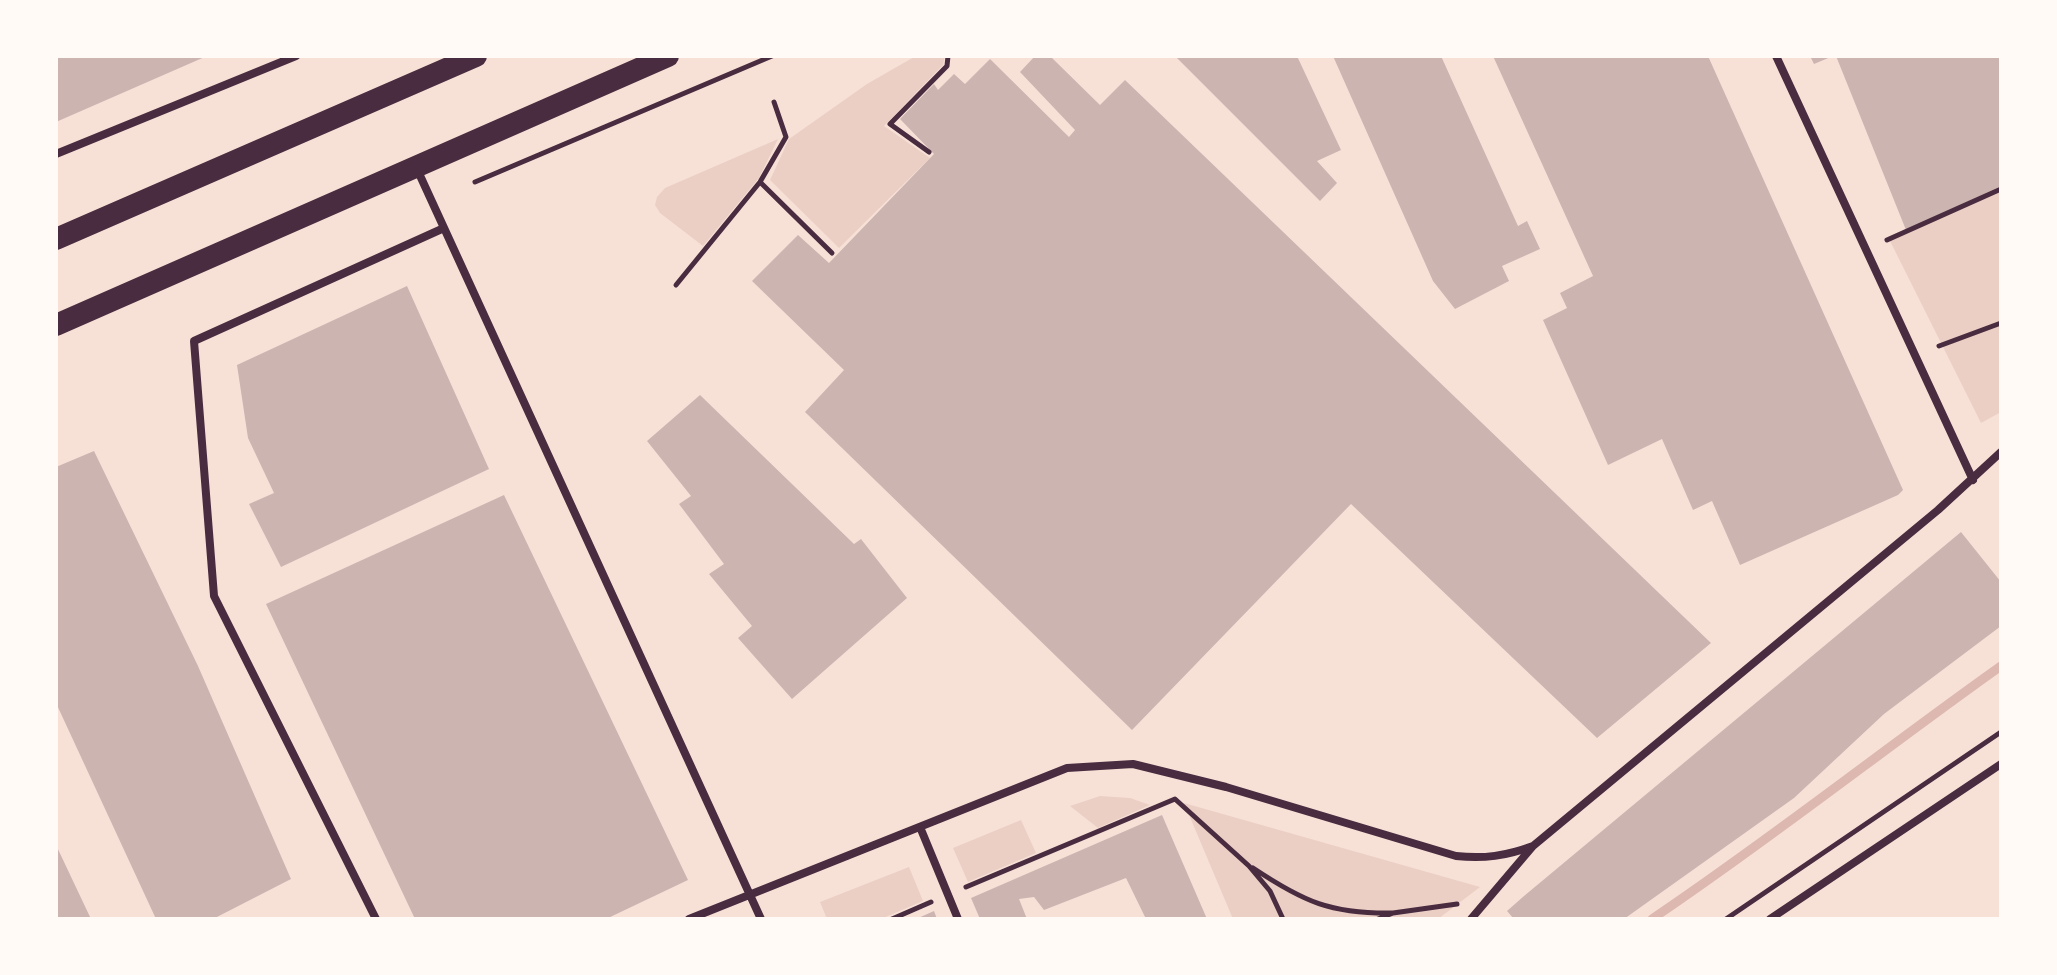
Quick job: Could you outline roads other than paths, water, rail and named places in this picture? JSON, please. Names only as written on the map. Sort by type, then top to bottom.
[{"type":"highway","points":[[56,239],[476,56]]},
{"type":"highway","points":[[56,325],[668,56]]},
{"type":"street","points":[[1776,56],[1973,480]]},
{"type":"street","points":[[56,154],[293,57]]},
{"type":"street","points":[[415,165],[761,919]]},
{"type":"street","points":[[376,919],[214,596],[194,341],[444,228]]},
{"type":"street","points":[[1471,919],[1533,846],[1973,480],[2001,452]]},
{"type":"street","points":[[689,919],[1067,768],[1133,764],[1226,787],[1456,856],[1481,859],[1506,856],[1533,846]]},
{"type":"street","points":[[1770,919],[2001,764]]},
{"type":"street","points":[[920,827],[958,919]]},
{"type":"waterway","points":[[1652,919],[2001,666]]}]
